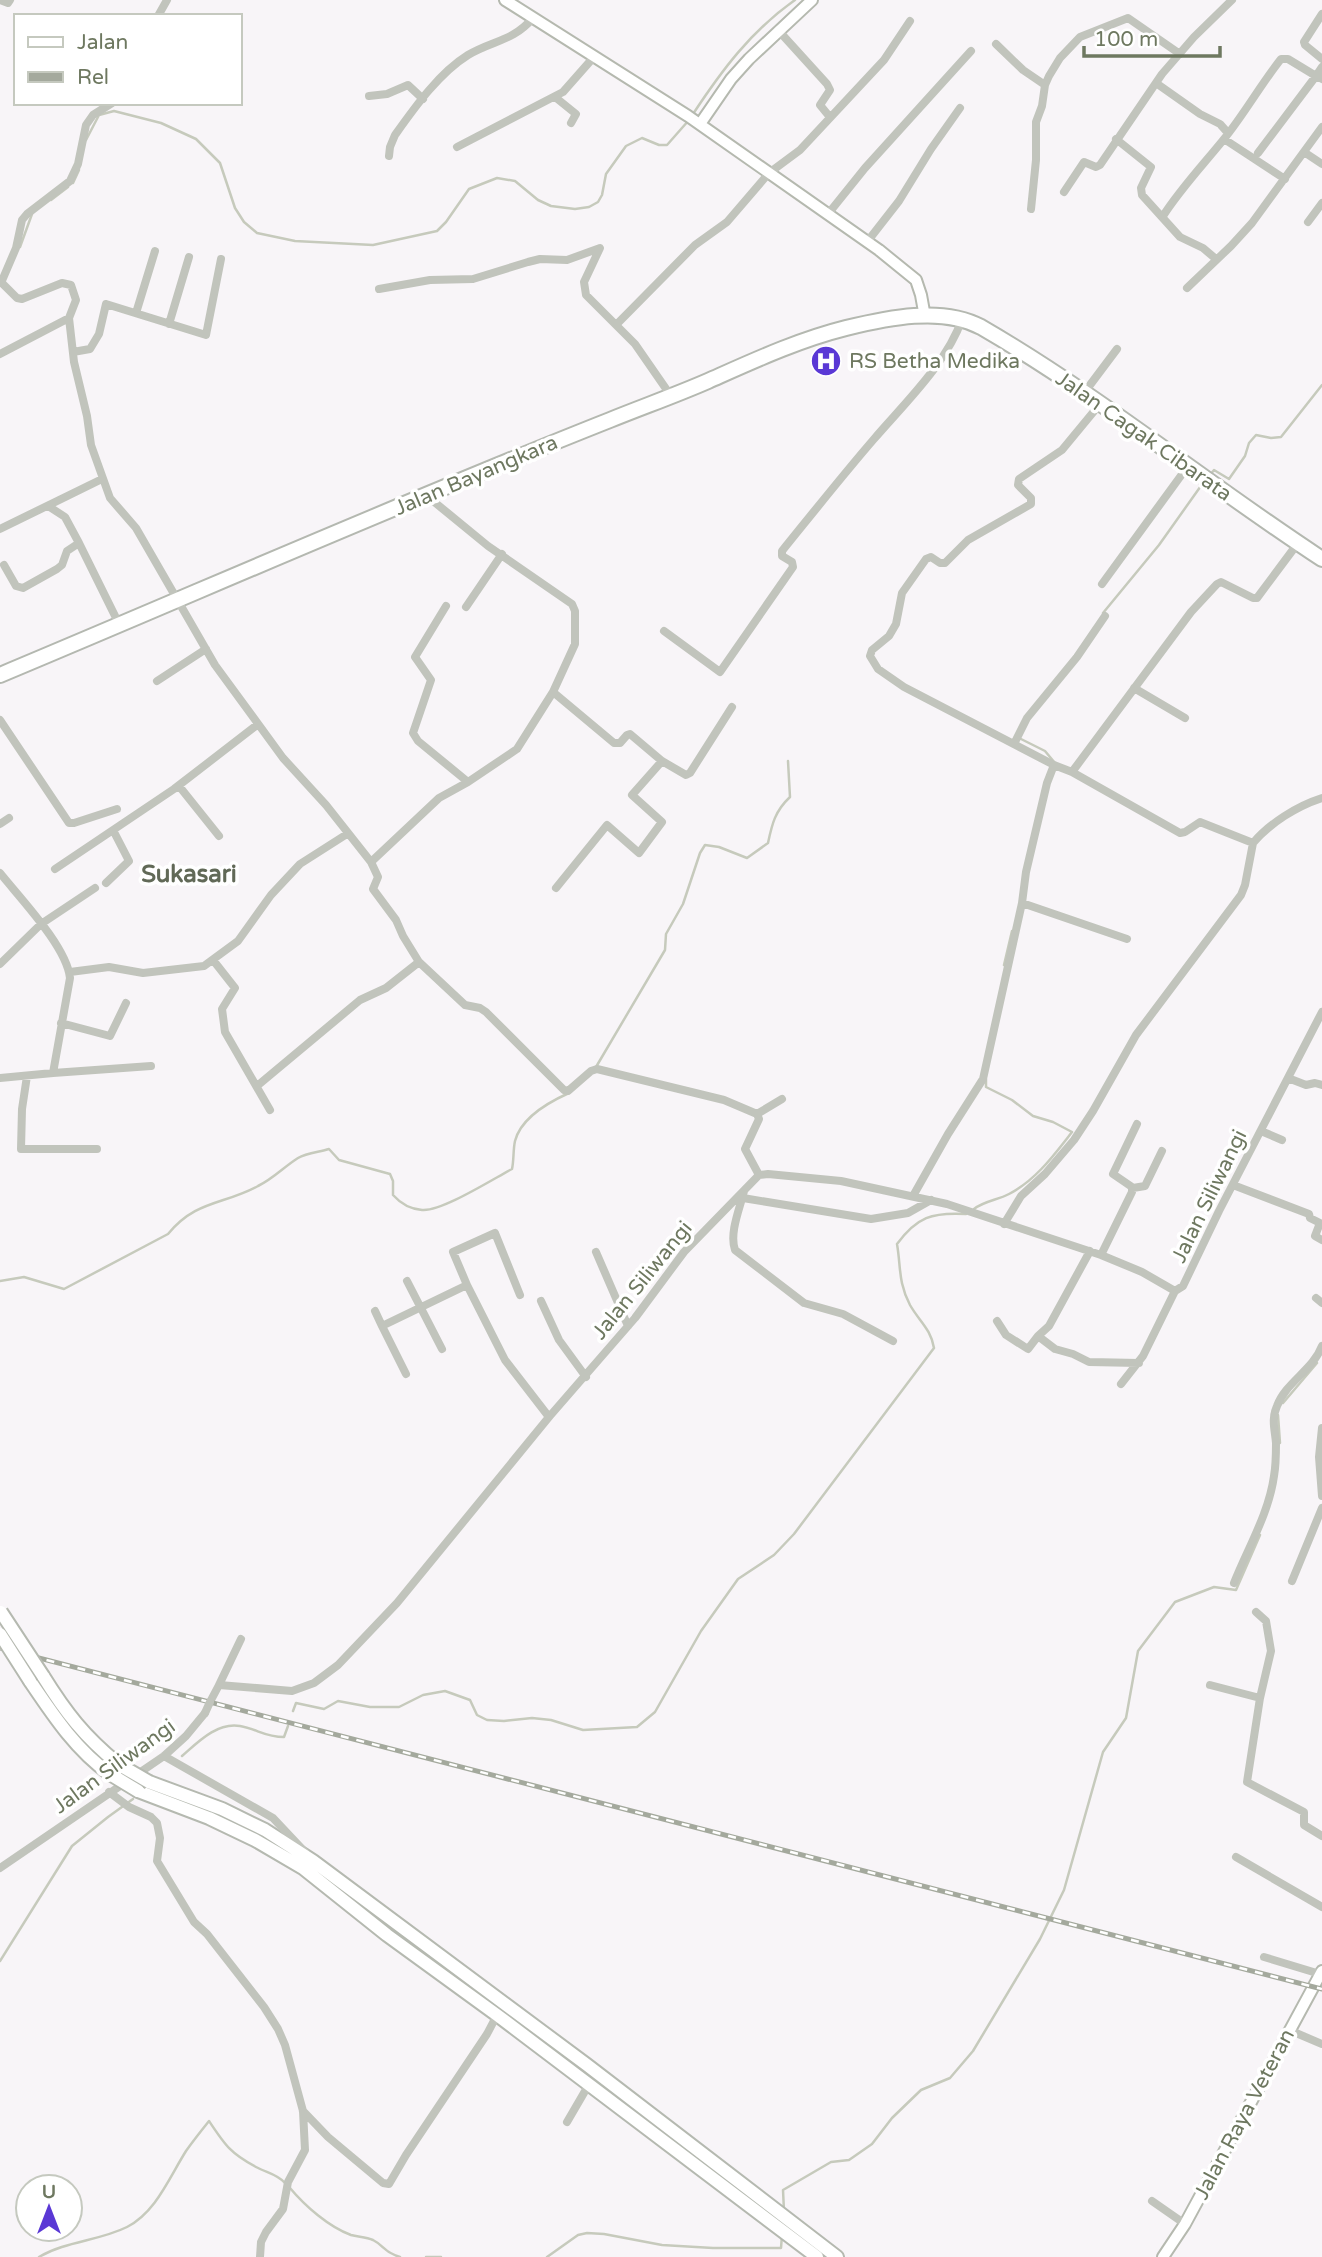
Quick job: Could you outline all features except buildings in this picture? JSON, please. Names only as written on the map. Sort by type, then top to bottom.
[{"type":"highway","name":"Jalan Bayangkara","points":[[0,675],[771,353],[825,334],[870,323],[925,317],[962,319]]},
{"type":"highway","name":"Jalan Cagak Cibarata","points":[[962,319],[1001,340],[1084,393],[1322,559]]},
{"type":"main road","points":[[0,1611],[66,1713],[99,1748],[114,1769],[138,1791],[209,1818],[255,1840],[303,1868],[387,1935],[497,2015],[588,2086],[837,2257]]},
{"type":"main road","points":[[0,1634],[30,1681],[87,1755],[114,1769],[222,1809],[265,1830],[313,1861],[587,2065],[695,2158],[817,2257]]},
{"type":"street","points":[[0,0],[8,3],[10,0]]},
{"type":"street","points":[[700,124],[731,79],[778,30],[812,0]]},
{"type":"street","points":[[1064,192],[1084,162],[1096,167],[1100,165],[1156,83],[1232,0]]},
{"type":"street","points":[[511,1],[593,58],[700,124],[867,242],[916,280],[925,317]]},
{"type":"street","points":[[1322,14],[1304,42],[1322,59]]},
{"type":"street","points":[[389,156],[396,135],[446,72],[480,49],[518,33],[533,18]]},
{"type":"street","points":[[1031,209],[1036,160],[1036,122],[1045,85],[1060,58],[1080,37],[1127,18],[1180,54]]},
{"type":"street","points":[[616,325],[695,246],[727,222],[769,173],[800,149],[884,60],[910,21]]},
{"type":"street","points":[[778,30],[827,84],[830,90],[820,105],[829,116]]},
{"type":"street","points":[[996,44],[1023,70],[1045,85]]},
{"type":"street","points":[[828,214],[865,168],[971,51]]},
{"type":"street","points":[[457,147],[555,97],[574,81],[593,58]]},
{"type":"street","points":[[1163,216],[1191,175],[1226,136],[1281,59],[1288,59],[1319,78]]},
{"type":"street","points":[[1258,153],[1319,78],[1322,67]]},
{"type":"street","points":[[1156,83],[1199,114],[1220,124],[1226,136],[1285,179]]},
{"type":"street","points":[[369,96],[387,94],[408,85],[423,99]]},
{"type":"street","points":[[555,97],[576,114],[571,123]]},
{"type":"street","points":[[109,105],[93,115],[86,125],[78,164],[70,181],[22,220],[8,271],[1,282],[17,298],[22,299],[62,283],[69,284],[74,291],[76,300],[69,318],[73,352],[91,445],[110,498],[136,528],[206,649],[257,725],[371,862],[378,877],[373,889],[396,920],[402,936],[419,961],[465,1005],[486,1012],[563,1090],[568,1091],[597,1069],[724,1100],[757,1114],[759,1119],[745,1149],[759,1175]]},
{"type":"street","points":[[867,242],[900,201],[931,149],[960,108]]},
{"type":"street","points":[[1187,288],[1252,223],[1322,127]]},
{"type":"street","points":[[1116,139],[1151,167],[1141,188],[1142,193],[1180,237],[1203,248],[1216,259]]},
{"type":"street","points":[[1304,152],[1322,164]]},
{"type":"street","points":[[1308,222],[1322,203]]},
{"type":"street","points":[[379,289],[430,280],[473,279],[540,259],[567,260],[600,248],[584,288],[586,295],[635,344],[671,396]]},
{"type":"street","points":[[136,313],[155,251]]},
{"type":"street","points":[[169,324],[189,257]]},
{"type":"street","points":[[73,352],[90,349],[99,334],[106,304],[206,335],[221,260]]},
{"type":"street","points":[[0,354],[69,318]]},
{"type":"street","points":[[664,631],[720,672],[793,567],[792,562],[782,555],[782,551],[916,391],[952,343],[962,319]]},
{"type":"street","points":[[1084,393],[1117,349]]},
{"type":"street","points":[[1100,404],[1062,450],[1019,479],[1018,485],[1031,498],[1031,504],[968,540],[945,563],[931,557],[926,559],[902,593],[896,624],[889,636],[872,650],[870,656],[878,669],[904,687],[1072,772],[1180,832],[1185,832],[1200,822],[1253,843]]},
{"type":"street","points":[[1102,584],[1188,466]]},
{"type":"street","points":[[0,529],[102,480]]},
{"type":"street","points":[[371,862],[439,798],[517,749],[553,692],[575,644],[574,607],[488,546],[428,496]]},
{"type":"street","points":[[48,506],[65,517],[120,626]]},
{"type":"street","points":[[4,565],[16,586],[23,588],[62,565],[67,551],[79,543]]},
{"type":"street","points":[[1072,772],[1191,612],[1216,584],[1221,582],[1257,598],[1298,543]]},
{"type":"street","points":[[466,607],[502,554]]},
{"type":"street","points":[[446,606],[416,655],[431,680],[413,733],[418,741],[468,782]]},
{"type":"street","points":[[1014,744],[1027,718],[1077,657],[1105,616]]},
{"type":"street","points":[[157,681],[206,649]]},
{"type":"street","points":[[1135,688],[1185,718]]},
{"type":"street","points":[[553,692],[614,743],[620,743],[630,734],[662,761],[685,774],[690,774],[732,707]]},
{"type":"street","points":[[0,720],[69,823],[74,824],[117,809]]},
{"type":"street","points":[[55,869],[179,786],[257,725]]},
{"type":"street","points":[[556,888],[607,825],[639,853],[662,822],[632,795],[662,761]]},
{"type":"street","points":[[913,1196],[981,1082],[1022,904],[1026,872],[1047,783],[1054,765]]},
{"type":"street","points":[[179,786],[219,836]]},
{"type":"street","points":[[1004,1224],[1021,1196],[1052,1167],[1074,1140],[1136,1035],[1241,895],[1253,843],[1299,807],[1322,798]]},
{"type":"street","points":[[0,824],[9,818]]},
{"type":"street","points":[[106,883],[129,861],[113,830]]},
{"type":"street","points":[[69,972],[103,967],[134,973],[204,966],[238,941],[271,895],[300,864],[347,834]]},
{"type":"street","points":[[0,873],[41,924],[67,963],[69,972],[53,1073]]},
{"type":"street","points":[[0,964],[41,924],[95,888]]},
{"type":"street","points":[[1022,904],[1127,939]]},
{"type":"street","points":[[214,960],[235,988],[222,1009],[225,1032],[270,1110]]},
{"type":"street","points":[[257,1086],[360,1000],[386,988],[419,961]]},
{"type":"street","points":[[61,1023],[108,1037],[112,1034],[126,1003]]},
{"type":"street","name":"Jalan Siliwangi","points":[[0,1868],[164,1756],[186,1736],[205,1713],[219,1685],[292,1691],[314,1684],[338,1665],[397,1602],[549,1417],[586,1377],[684,1252],[743,1195],[759,1175],[841,1181],[931,1200],[1101,1255],[1142,1272],[1175,1291],[1183,1286],[1194,1268],[1233,1185],[1322,1012]]},
{"type":"street","points":[[0,1078],[151,1066]]},
{"type":"street","points":[[27,1076],[22,1109],[21,1149],[97,1149]]},
{"type":"street","points":[[1288,1078],[1306,1085],[1322,1085]]},
{"type":"street","points":[[757,1114],[782,1099]]},
{"type":"street","points":[[1137,1124],[1113,1174],[1132,1188],[1145,1186],[1162,1151]]},
{"type":"street","points":[[1261,1131],[1282,1140]]},
{"type":"street","points":[[1233,1185],[1309,1214],[1310,1218],[1321,1223],[1315,1236],[1322,1240]]},
{"type":"street","points":[[1101,1255],[1132,1188]]},
{"type":"street","points":[[893,1341],[843,1314],[804,1303],[735,1250],[734,1234],[743,1195],[872,1219],[908,1213],[931,1200]]},
{"type":"street","points":[[520,1295],[495,1233],[453,1252],[505,1360],[549,1417]]},
{"type":"street","points":[[998,1321],[1006,1335],[1028,1349],[1049,1326],[1090,1251]]},
{"type":"street","points":[[596,1252],[628,1326]]},
{"type":"street","points":[[407,1281],[442,1349]]},
{"type":"street","points":[[382,1326],[467,1285]]},
{"type":"street","points":[[1121,1384],[1139,1363],[1175,1291]]},
{"type":"street","points":[[541,1301],[559,1340],[586,1377]]},
{"type":"street","points":[[375,1311],[405,1374]]},
{"type":"street","points":[[1038,1336],[1055,1349],[1089,1362],[1139,1363]]},
{"type":"street","points":[[1234,1583],[1274,1479],[1276,1441],[1273,1422],[1277,1405],[1314,1362],[1322,1346]]},
{"type":"street","points":[[1322,1428],[1319,1457],[1322,1496]]},
{"type":"street","points":[[1292,1581],[1322,1508]]},
{"type":"street","points":[[1256,1612],[1266,1621],[1271,1651],[1260,1698],[1247,1782],[1304,1812],[1304,1825],[1322,1836]]},
{"type":"street","points":[[219,1685],[240,1639]]},
{"type":"street","points":[[1210,1685],[1260,1698]]},
{"type":"street","points":[[164,1756],[273,1818],[313,1861]]},
{"type":"street","points":[[109,1792],[157,1823],[160,1838],[157,1861],[194,1922],[240,1976],[278,2029],[285,2045],[303,2111],[305,2150],[286,2186],[283,2208],[261,2242],[260,2257]]},
{"type":"street","points":[[1236,1857],[1322,1906]]},
{"type":"street","points":[[1264,1957],[1321,1972]]},
{"type":"street","name":"Jalan Raya Veteran","points":[[1163,2257],[1185,2224],[1321,1972]]},
{"type":"street","points":[[303,2111],[328,2137],[383,2183],[389,2184],[405,2155],[497,2015]]},
{"type":"street","points":[[1289,2030],[1322,2044]]},
{"type":"street","points":[[567,2122],[588,2086]]},
{"type":"street","points":[[1152,2201],[1185,2224]]},
{"type":"waterway","points":[[693,114],[738,52],[795,0]]},
{"type":"waterway","points":[[86,140],[99,115],[114,111],[161,123],[196,139],[220,163],[235,208],[244,222],[257,233],[295,241],[373,245],[437,231],[469,189],[497,178],[515,181],[538,200],[551,206],[575,209],[589,207],[598,202],[606,174],[626,146],[642,138],[659,145],[667,145],[689,120]]},
{"type":"waterway","points":[[73,183],[79,170]]},
{"type":"waterway","points":[[51,200],[68,187]]},
{"type":"waterway","points":[[20,247],[32,214]]},
{"type":"waterway","points":[[1210,475],[1214,470],[1229,479],[1256,435],[1281,437],[1322,385]]},
{"type":"waterway","points":[[1103,613],[1159,545],[1203,483]]},
{"type":"waterway","points":[[1019,738],[1045,751],[1055,763]]},
{"type":"waterway","points":[[596,1067],[665,950],[666,934],[683,904],[705,845],[719,847],[747,858],[768,843],[775,818],[790,797],[788,761]]},
{"type":"waterway","points":[[1004,965],[1012,931]]},
{"type":"waterway","points":[[974,1209],[1009,1194],[1028,1182],[1072,1132],[1033,1116],[1012,1100],[986,1087],[986,1079]]},
{"type":"waterway","points":[[0,1281],[24,1277],[64,1289],[168,1234],[178,1223],[200,1209],[258,1186],[302,1156],[329,1149],[339,1160],[390,1174],[393,1195],[406,1206],[422,1210],[441,1206],[512,1169],[515,1141],[523,1125],[545,1106],[569,1093]]},
{"type":"waterway","points":[[293,1711],[296,1703],[324,1709],[338,1701],[370,1707],[399,1707],[423,1695],[445,1691],[470,1700],[477,1715],[487,1720],[532,1718],[551,1720],[583,1730],[637,1727],[655,1712],[701,1631],[738,1579],[774,1555],[794,1534],[934,1348],[927,1330],[906,1297],[897,1244],[911,1228],[926,1218],[934,1215],[966,1214]]},
{"type":"waterway","points":[[1283,1403],[1317,1363]]},
{"type":"waterway","points":[[1278,1415],[1280,1443]]},
{"type":"waterway","points":[[784,2211],[783,2190],[831,2162],[849,2160],[872,2144],[892,2118],[921,2090],[950,2078],[973,2051],[1040,1939],[1064,1890],[1103,1752],[1126,1718],[1138,1651],[1175,1602],[1214,1587],[1236,1590],[1260,1535]]},
{"type":"waterway","points":[[182,1756],[208,1734],[223,1727],[240,1726],[284,1737],[288,1726]]},
{"type":"waterway","points":[[0,1961],[72,1846],[133,1799]]},
{"type":"waterway","points":[[39,2257],[116,2232],[137,2221],[154,2203],[186,2151],[209,2121],[234,2153],[285,2183]]},
{"type":"waterway","points":[[290,2188],[310,2209],[334,2227],[351,2235],[373,2240],[400,2257]]},
{"type":"waterway","points":[[547,2257],[578,2235],[587,2233],[662,2245],[713,2248],[781,2248],[782,2235]]},
{"type":"waterway","points":[[426,2257],[441,2257]]},
{"type":"railway","points":[[0,1648],[1322,1989]]},
{"type":"place","name":"RS Betha Medika","points":[[826,361]]},
{"type":"district","name":"Sukasari","points":[[189,874]]}]
